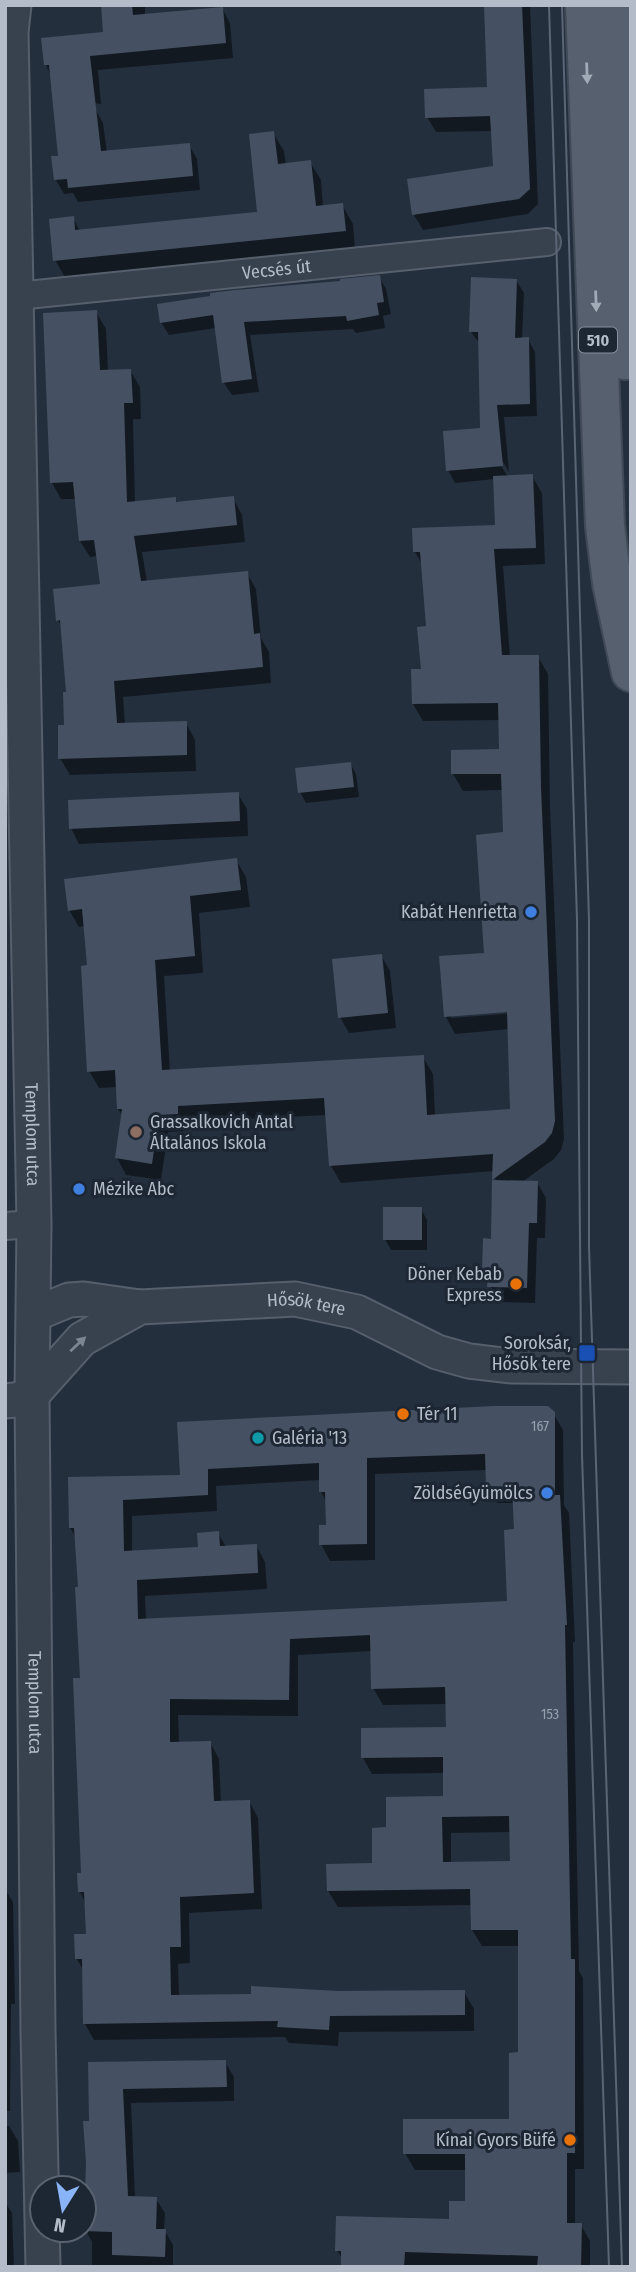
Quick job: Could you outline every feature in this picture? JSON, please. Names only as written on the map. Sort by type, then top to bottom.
[{"type":"main road","name":"510","points":[[585,5],[605,526],[612,583],[631,672]]},
{"type":"main road","points":[[617,5],[631,586]]},
{"type":"street","name":"Templom utca","points":[[14,5],[11,32],[11,297],[20,1225],[35,1314],[19,1398],[43,2267]]},
{"type":"street","name":"Vecsés út","points":[[11,297],[547,242]]},
{"type":"street","points":[[35,1314],[69,1300],[83,1298],[140,1307]]},
{"type":"street","name":"Hősök tere","points":[[19,1398],[82,1339],[140,1307],[295,1299],[356,1312],[437,1352],[469,1361],[512,1366],[631,1367]]},
{"type":"building","points":[[101,5],[132,5],[133,15],[223,7],[226,43],[90,56],[101,151],[190,143],[193,176],[68,188],[67,179],[54,180],[51,156],[58,156],[49,65],[44,65],[41,38],[103,32]]},
{"type":"building","points":[[484,5],[522,5],[530,189],[519,199],[412,215],[407,179],[493,166],[490,116],[425,118],[424,89],[487,87]]},
{"type":"building","points":[[274,131],[278,164],[311,160],[316,206],[343,203],[346,231],[53,261],[49,219],[74,216],[75,230],[257,212],[249,134]]},
{"type":"building","points":[[380,275],[384,302],[377,303],[379,315],[347,321],[346,316],[244,322],[252,379],[222,383],[213,315],[160,323],[157,304],[210,296],[210,293]]},
{"type":"building","points":[[471,277],[517,279],[515,338],[529,337],[530,404],[497,405],[503,466],[446,471],[443,431],[480,428],[478,332],[469,332]]},
{"type":"building","points":[[97,310],[100,370],[131,369],[133,403],[124,403],[127,502],[176,497],[176,502],[234,496],[237,525],[134,536],[141,581],[248,571],[254,634],[260,633],[263,667],[114,681],[117,723],[187,721],[187,755],[58,759],[58,725],[64,725],[63,692],[66,692],[60,620],[56,621],[53,589],[100,584],[94,540],[79,541],[73,482],[50,483],[43,313]]},
{"type":"building","points":[[533,474],[536,548],[494,549],[502,655],[539,655],[541,787],[555,1121],[552,1133],[545,1142],[492,1180],[493,1154],[329,1166],[324,1098],[178,1106],[178,1114],[159,1115],[152,1164],[115,1158],[122,1109],[117,1109],[115,1070],[87,1072],[81,966],[87,965],[82,909],[68,911],[64,879],[237,858],[241,890],[190,896],[195,956],[155,960],[162,1070],[424,1055],[427,1115],[510,1109],[507,1012],[444,1017],[439,956],[484,953],[476,835],[503,832],[501,774],[451,774],[451,750],[499,749],[498,703],[412,704],[411,669],[421,669],[417,627],[426,626],[420,552],[413,552],[412,528],[495,525],[493,476]]},
{"type":"building","points":[[351,762],[354,787],[298,793],[295,768]]},
{"type":"building","points":[[239,792],[240,821],[69,829],[68,800]]},
{"type":"building","points":[[382,954],[388,1013],[338,1018],[332,959]]},
{"type":"building","points":[[492,1180],[538,1181],[537,1223],[529,1223],[527,1288],[487,1287],[488,1273],[482,1273],[483,1238],[491,1239]]},
{"type":"building","points":[[383,1207],[422,1207],[422,1240],[383,1240]]},
{"type":"building","points":[[494,1406],[548,1406],[555,1412],[555,1495],[560,1495],[567,1625],[571,1959],[575,1959],[575,2153],[567,2153],[567,2223],[582,2223],[581,2267],[537,2267],[538,2256],[405,2252],[404,2267],[341,2267],[341,2251],[335,2251],[336,2216],[449,2219],[449,2201],[465,2201],[465,2154],[403,2154],[403,2119],[509,2119],[509,2053],[518,2052],[518,1930],[471,1930],[470,1889],[327,1891],[326,1864],[372,1863],[372,1828],[386,1827],[386,1797],[443,1796],[443,1757],[361,1758],[361,1728],[446,1727],[445,1687],[371,1689],[370,1635],[290,1639],[289,1700],[170,1699],[170,1742],[211,1741],[214,1801],[250,1800],[254,1893],[180,1897],[181,1947],[170,1947],[171,1995],[251,1994],[251,1986],[338,1991],[465,1990],[465,2015],[330,2016],[329,2030],[277,2027],[278,2021],[83,2024],[82,1959],[75,1959],[74,1934],[86,1934],[84,1892],[78,1892],[77,1873],[81,1873],[73,1678],[80,1678],[75,1587],[78,1587],[74,1528],[69,1528],[68,1477],[180,1475],[177,1422]],"holes":[[[485,1454],[486,1487],[512,1487],[514,1529],[504,1530],[507,1601],[138,1619],[137,1580],[258,1573],[257,1544],[220,1546],[219,1531],[197,1533],[198,1547],[124,1551],[123,1500],[208,1495],[208,1469],[319,1463],[319,1492],[325,1492],[326,1525],[319,1525],[319,1545],[367,1544],[367,1458]],[[509,1816],[510,1861],[443,1862],[442,1817]]]},
{"type":"building","points":[[226,2060],[227,2087],[123,2089],[128,2196],[157,2197],[156,2229],[166,2229],[165,2257],[112,2255],[112,2232],[98,2232],[98,2174],[86,2174],[83,2121],[89,2121],[88,2062]]},
{"type":"tram line","points":[[549,5],[577,920],[582,1455],[609,2267]]},
{"type":"tram line","points":[[562,5],[589,920],[589,1247],[622,2267]]},
{"type":"place","name":"Kabát Henrietta","points":[[531,912]]},
{"type":"place","name":"Grassalkovich Antal Általános Iskola","points":[[136,1132]]},
{"type":"place","name":"Mézike Abc","points":[[79,1189]]},
{"type":"place","name":"Döner Kebab Express","points":[[516,1284]]},
{"type":"place","name":"Soroksár, Hősök tere","points":[[587,1353]]},
{"type":"place","name":"Tér 11","points":[[403,1414]]},
{"type":"place","name":"Galéria '13","points":[[258,1438]]},
{"type":"place","name":"ZöldséGyümölcs","points":[[547,1493]]},
{"type":"place","name":"Kínai Gyors Büfé","points":[[570,2140]]}]
